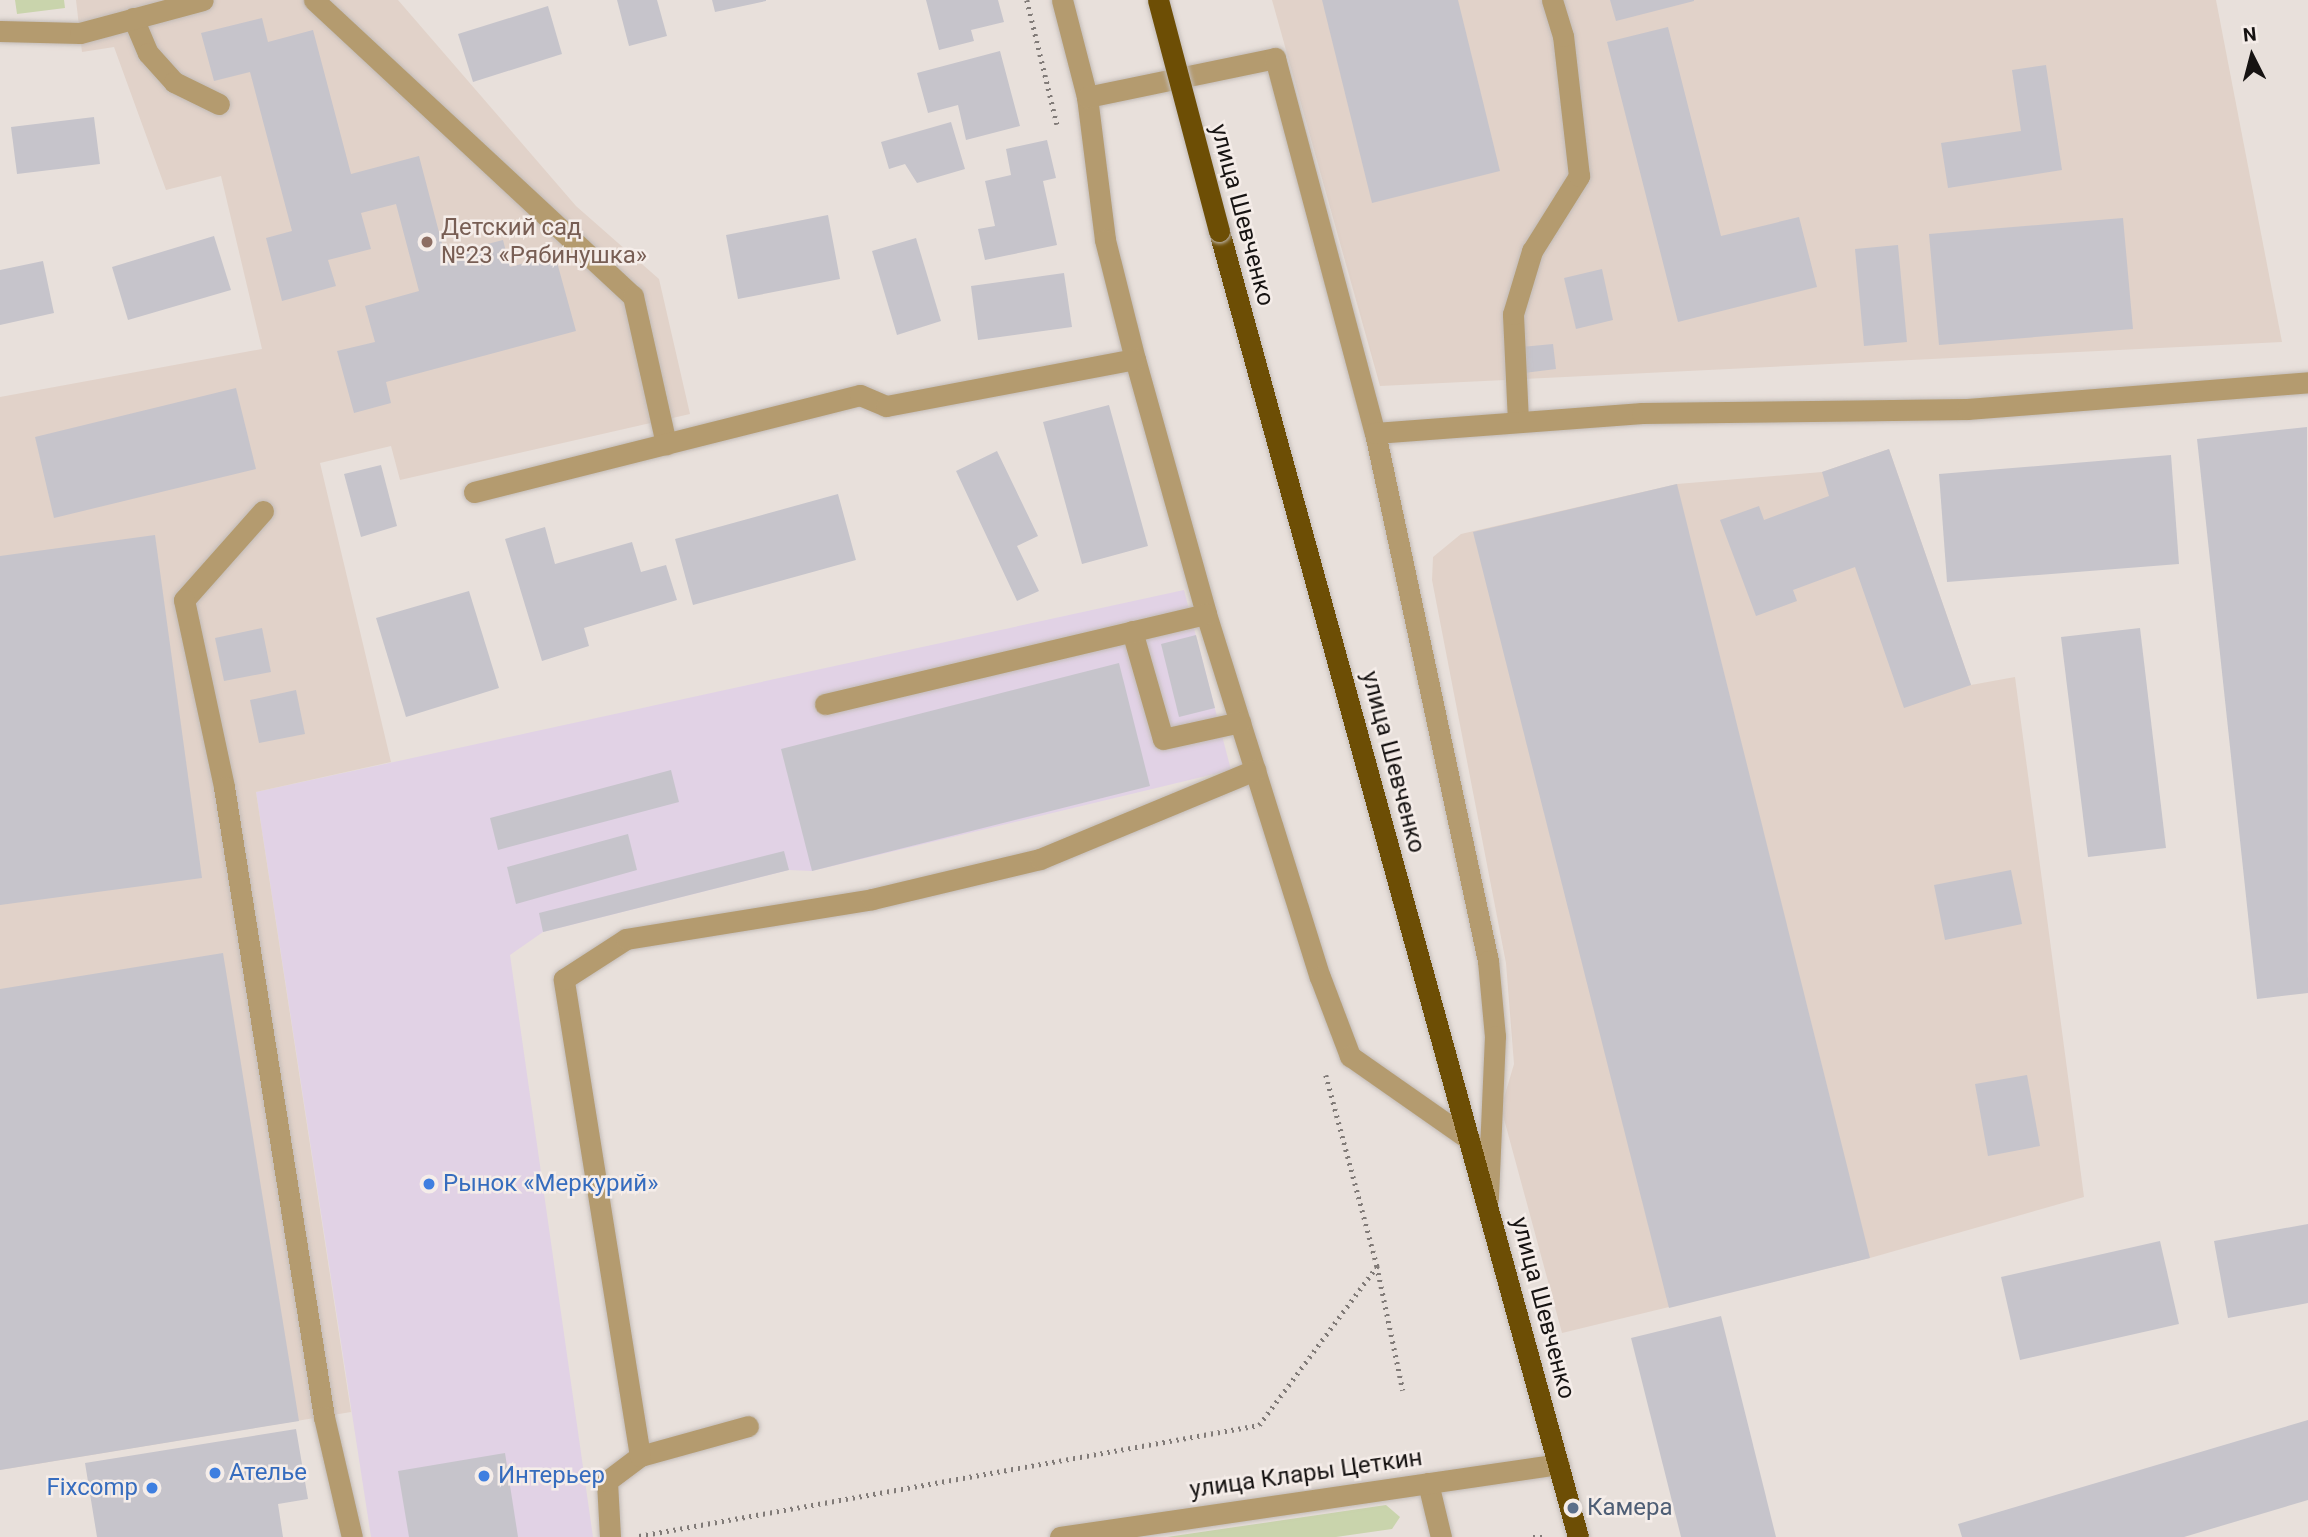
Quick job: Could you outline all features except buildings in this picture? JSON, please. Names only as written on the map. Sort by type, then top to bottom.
[{"type":"highway","name":"улица Шевченко","points":[[1158,0],[1578,1537]]},
{"type":"street","points":[[0,31],[80,33],[202,0]]},
{"type":"street","points":[[314,0],[633,296],[666,444]]},
{"type":"street","points":[[1062,0],[1087,97],[1105,240],[1135,359],[1206,614],[1350,1056],[1470,1140]]},
{"type":"street","points":[[1518,421],[1513,314],[1532,251],[1579,176],[1563,36],[1552,0]]},
{"type":"street","points":[[133,18],[148,53],[174,82],[219,104]]},
{"type":"street","points":[[1087,97],[1275,58],[1375,433],[1488,961],[1495,1036],[1488,1205]]},
{"type":"street","points":[[474,492],[860,395],[886,406],[1135,359]]},
{"type":"street","points":[[1375,433],[1642,413],[1968,409],[2308,382]]},
{"type":"street","points":[[263,511],[184,600],[224,787],[324,1417],[352,1537]]},
{"type":"street","points":[[825,704],[1206,614]]},
{"type":"street","points":[[1132,631],[1163,740],[1240,722]]},
{"type":"street","points":[[640,1456],[564,979],[626,939],[872,899],[1040,859],[1255,770]]},
{"type":"street","points":[[610,1537],[607,1481],[640,1456],[748,1426]]},
{"type":"street","name":"улица Клары Цеткин","points":[[1060,1537],[1111,1533],[1559,1464]]},
{"type":"street","points":[[1428,1483],[1441,1537]]},
{"type":"path","points":[[632,1537],[1259,1425],[1377,1266]]},
{"type":"path","points":[[1533,1537],[1545,1536]]},
{"type":"shaded area","points":[[76,0],[398,0],[576,206],[659,279],[690,414],[400,480],[391,446],[320,463],[391,762],[256,792],[351,1412],[0,1470],[0,397],[262,349],[221,176],[166,190],[114,47],[82,52]]},
{"type":"shaded area","points":[[1272,0],[2216,0],[2282,342],[1380,386]]},
{"type":"shaded area","points":[[1889,449],[1971,685],[2015,677],[2084,1197],[1870,1258],[1562,1333],[1501,1108],[1514,1064],[1506,963],[1432,580],[1433,557],[1461,534],[1677,484],[1822,472]]},
{"type":"shaded area","name":"Рынок «Меркурий»","points":[[1184,590],[1231,770],[812,871],[789,870],[543,932],[510,955],[593,1537],[371,1537],[256,792]]},
{"type":"green space","points":[[15,0],[64,0],[65,8],[17,14]]},
{"type":"green space","points":[[1386,1505],[1400,1517],[1392,1529],[1336,1537],[1167,1537]]},
{"type":"place","name":"Детский сад №23 «Рябинушка»","points":[[427,242]]},
{"type":"place","name":"Рынок «Меркурий»","points":[[429,1184]]},
{"type":"place","name":"Ателье","points":[[215,1473]]},
{"type":"place","name":"Интерьер","points":[[484,1476]]},
{"type":"place","name":"Fixcomp","points":[[152,1488]]},
{"type":"place","name":"Камера","points":[[1573,1508]]}]
